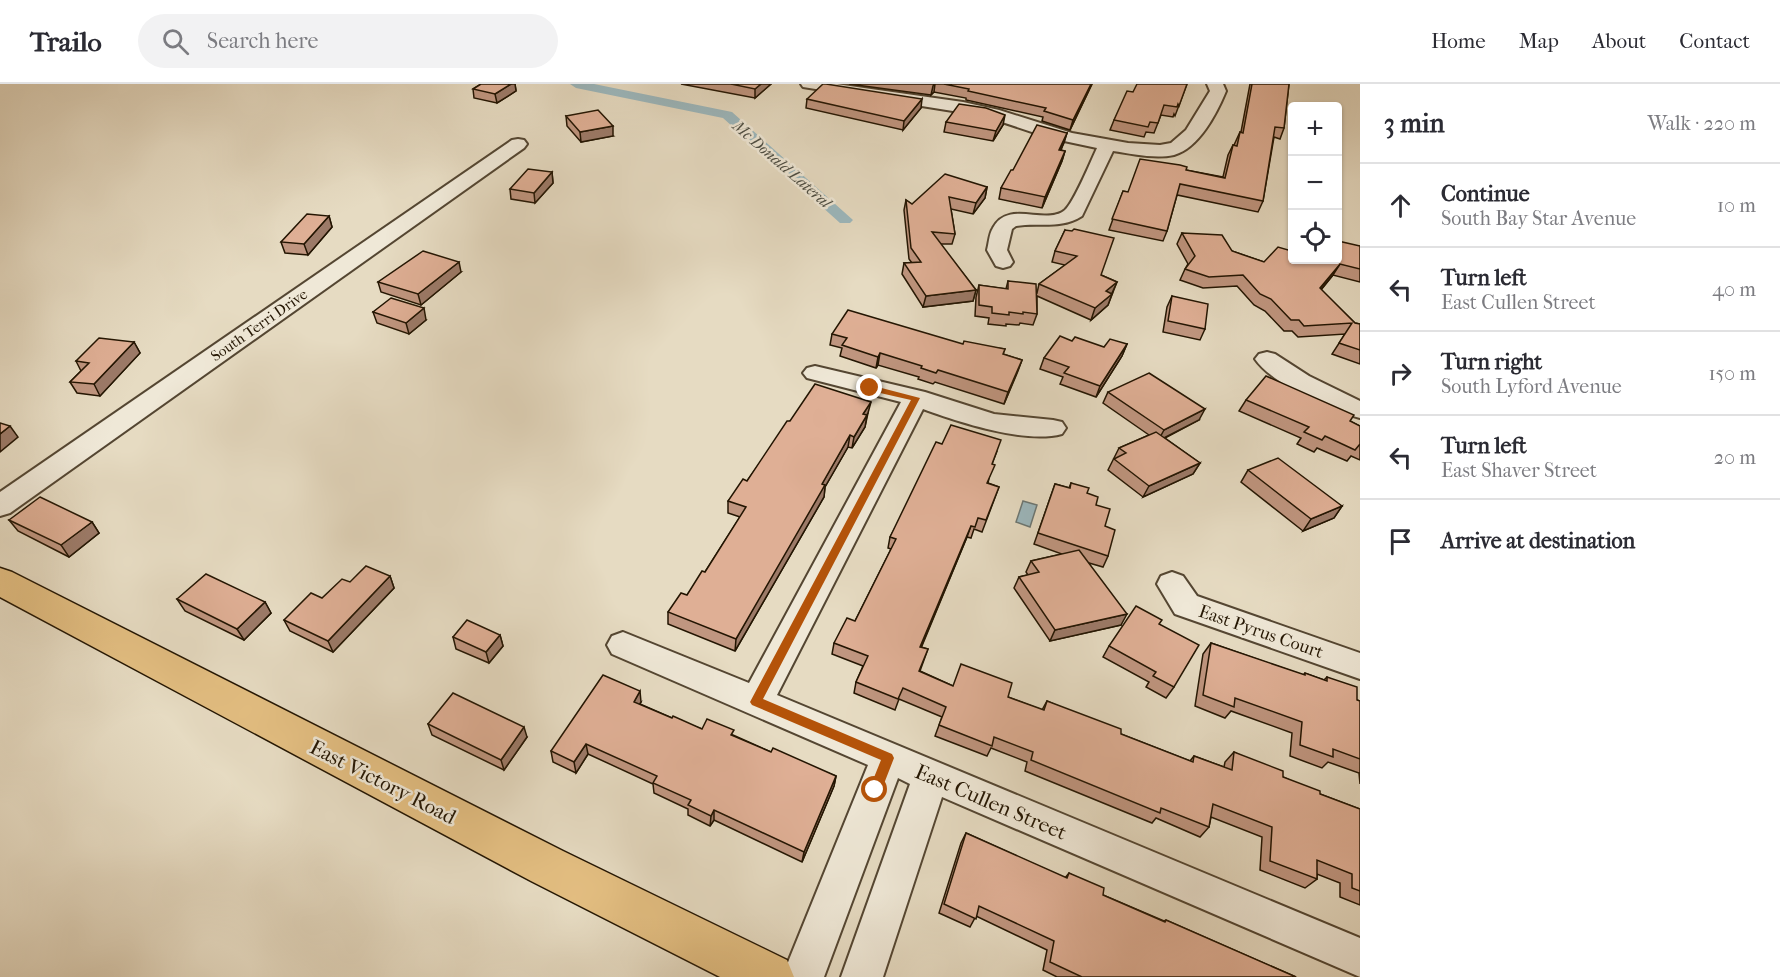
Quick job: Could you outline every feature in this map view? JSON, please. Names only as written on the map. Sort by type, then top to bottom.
[{"type":"main road","name":"East Victory Road","points":[[0,580],[526,855],[770,977]]},
{"type":"street","points":[[809,84],[871,96],[986,112],[1046,131],[1147,151],[1170,150],[1182,146],[1212,107],[1218,91],[1215,84]]},
{"type":"street","name":"South Terri Drive","points":[[0,506],[518,144]]},
{"type":"street","points":[[1003,262],[997,250],[1004,226],[1012,220],[1022,218],[1051,222],[1067,219],[1075,212],[1108,144]]},
{"type":"street","points":[[1267,359],[1285,374],[1310,388],[1360,410]]},
{"type":"street","points":[[815,373],[916,398],[965,415],[994,422],[1053,428]]},
{"type":"street","points":[[756,702],[916,398]]},
{"type":"street","name":"East Pyrus Court","points":[[1172,584],[1186,605],[1360,666]]},
{"type":"street","name":"East Cullen Street","points":[[623,645],[1360,958]]},
{"type":"street","points":[[802,977],[888,758]]},
{"type":"street","points":[[862,977],[931,776]]},
{"type":"water","points":[[1023,501],[1037,505],[1030,527],[1016,522]]},
{"type":"building","points":[[481,84],[511,84],[495,94],[473,89]]},
{"type":"building","points":[[731,84],[761,84],[755,89]]},
{"type":"building","points":[[823,84],[922,99],[904,121],[807,99]]},
{"type":"building","points":[[944,84],[1091,84],[1073,120],[1044,111],[1046,108]]},
{"type":"building","points":[[1137,84],[1187,84],[1179,106],[1178,104],[1177,107],[1164,105],[1158,123],[1150,122],[1148,127],[1114,120],[1127,91],[1133,92]]},
{"type":"building","points":[[1252,84],[1289,84],[1284,128],[1275,127],[1263,201],[1180,184],[1167,231],[1112,219],[1123,191],[1128,192],[1140,159],[1180,165],[1187,167],[1186,170],[1225,178],[1233,145],[1237,146],[1240,132],[1243,133]]},
{"type":"building","points":[[959,104],[986,108],[1005,115],[996,131],[946,122]]},
{"type":"building","points":[[598,110],[613,126],[580,132],[566,116]]},
{"type":"building","points":[[1037,125],[1067,133],[1059,150],[1065,151],[1045,197],[1001,188],[1013,170]]},
{"type":"building","points":[[528,169],[552,172],[534,193],[510,189]]},
{"type":"building","points":[[945,174],[987,187],[976,203],[949,197],[955,234],[932,232],[976,290],[926,296],[904,263],[921,262],[911,248],[906,200],[912,204]]},
{"type":"building","points":[[307,214],[329,216],[304,244],[281,242]]},
{"type":"building","points":[[1074,229],[1114,238],[1101,275],[1117,282],[1106,291],[1112,294],[1095,308],[1039,284],[1077,256],[1055,251],[1065,230]]},
{"type":"building","points":[[1182,233],[1222,235],[1232,251],[1264,262],[1278,247],[1288,250],[1288,264],[1340,264],[1320,288],[1355,323],[1360,324],[1360,350],[1339,343],[1352,323],[1304,326],[1299,320],[1291,320],[1271,299],[1260,294],[1243,275],[1209,277],[1185,269],[1195,256]]},
{"type":"building","points":[[1342,242],[1360,246],[1360,269],[1340,264],[1342,264]]},
{"type":"building","points":[[423,251],[459,262],[418,294],[378,282]]},
{"type":"building","points":[[1008,281],[1036,284],[1037,314],[992,313],[992,307],[979,305],[979,285],[1008,289]]},
{"type":"building","points":[[1172,296],[1208,304],[1205,329],[1168,321]]},
{"type":"building","points":[[391,298],[424,308],[406,323],[373,312]]},
{"type":"building","points":[[848,310],[963,344],[964,341],[1005,349],[1003,354],[1022,360],[1008,392],[938,370],[936,373],[921,368],[922,366],[880,353],[878,357],[842,345],[847,338],[832,334]]},
{"type":"building","points":[[1060,336],[1072,341],[1075,337],[1104,347],[1110,339],[1127,344],[1100,386],[1064,373],[1069,367],[1044,358]]},
{"type":"building","points":[[99,338],[134,342],[94,384],[70,382],[89,363],[76,361]]},
{"type":"building","points":[[1149,373],[1205,409],[1164,430],[1108,392]]},
{"type":"building","points":[[1266,376],[1354,415],[1350,421],[1360,426],[1360,444],[1355,450],[1325,436],[1322,440],[1304,432],[1309,427],[1246,400]]},
{"type":"building","points":[[815,384],[871,402],[863,414],[867,415],[854,437],[850,435],[822,484],[825,485],[736,639],[668,612],[681,593],[687,595],[702,571],[705,572],[746,507],[728,501],[743,479],[747,481]]},
{"type":"building","points":[[0,423],[10,426],[0,434]]},
{"type":"building","points":[[951,425],[1001,440],[992,464],[995,465],[987,483],[999,487],[986,520],[978,518],[975,527],[971,526],[920,647],[928,649],[919,671],[953,686],[961,664],[1012,683],[1008,697],[1044,710],[1047,701],[1121,729],[1121,734],[1193,762],[1194,756],[1232,770],[1234,752],[1283,771],[1283,777],[1360,809],[1360,891],[1352,888],[1352,874],[1317,860],[1317,879],[1270,861],[1272,827],[1213,804],[1209,827],[1161,808],[1160,813],[1031,760],[1033,752],[994,737],[992,746],[939,725],[946,707],[903,688],[898,699],[856,682],[868,656],[834,643],[847,618],[855,621],[896,539],[890,537],[936,442],[942,444]]},
{"type":"building","points":[[1156,432],[1200,463],[1149,486],[1114,459],[1126,453],[1119,448]]},
{"type":"building","points":[[1278,458],[1342,506],[1311,519],[1248,470]]},
{"type":"building","points":[[1071,483],[1089,488],[1087,493],[1098,497],[1096,505],[1110,509],[1105,526],[1115,530],[1108,556],[1038,533],[1055,484],[1070,488]]},
{"type":"building","points":[[40,497],[92,522],[61,545],[9,520]]},
{"type":"building","points":[[1079,550],[1127,614],[1055,630],[1019,577],[1039,572],[1031,561]]},
{"type":"building","points":[[366,566],[390,576],[328,641],[284,620],[311,593],[322,598],[342,579],[350,582]]},
{"type":"building","points":[[206,574],[265,602],[237,629],[177,599]]},
{"type":"building","points":[[1136,606],[1162,620],[1159,624],[1199,645],[1174,687],[1153,676],[1156,672],[1109,646]]},
{"type":"building","points":[[467,620],[500,635],[486,652],[453,637]]},
{"type":"building","points":[[1211,643],[1305,675],[1305,673],[1327,681],[1327,677],[1357,687],[1357,700],[1360,701],[1360,759],[1333,749],[1333,757],[1300,745],[1302,722],[1235,698],[1234,707],[1203,695]]},
{"type":"building","points":[[603,675],[640,691],[634,702],[702,729],[707,719],[734,730],[731,735],[771,752],[773,748],[836,776],[804,852],[714,810],[711,816],[688,805],[691,800],[653,783],[657,776],[586,744],[574,762],[551,751]]},
{"type":"building","points":[[453,693],[524,727],[501,760],[428,724]]},
{"type":"building","points":[[966,833],[1067,878],[1069,873],[1104,888],[1103,895],[1296,977],[1082,977],[1050,962],[1054,941],[979,906],[976,919],[944,904]]},
{"type":"waterway","name":"Mc Donald Lateral","points":[[576,84],[727,115],[845,220]]},
{"type":"route","points":[[870,388],[916,398],[756,702],[888,758],[875,790]]}]
